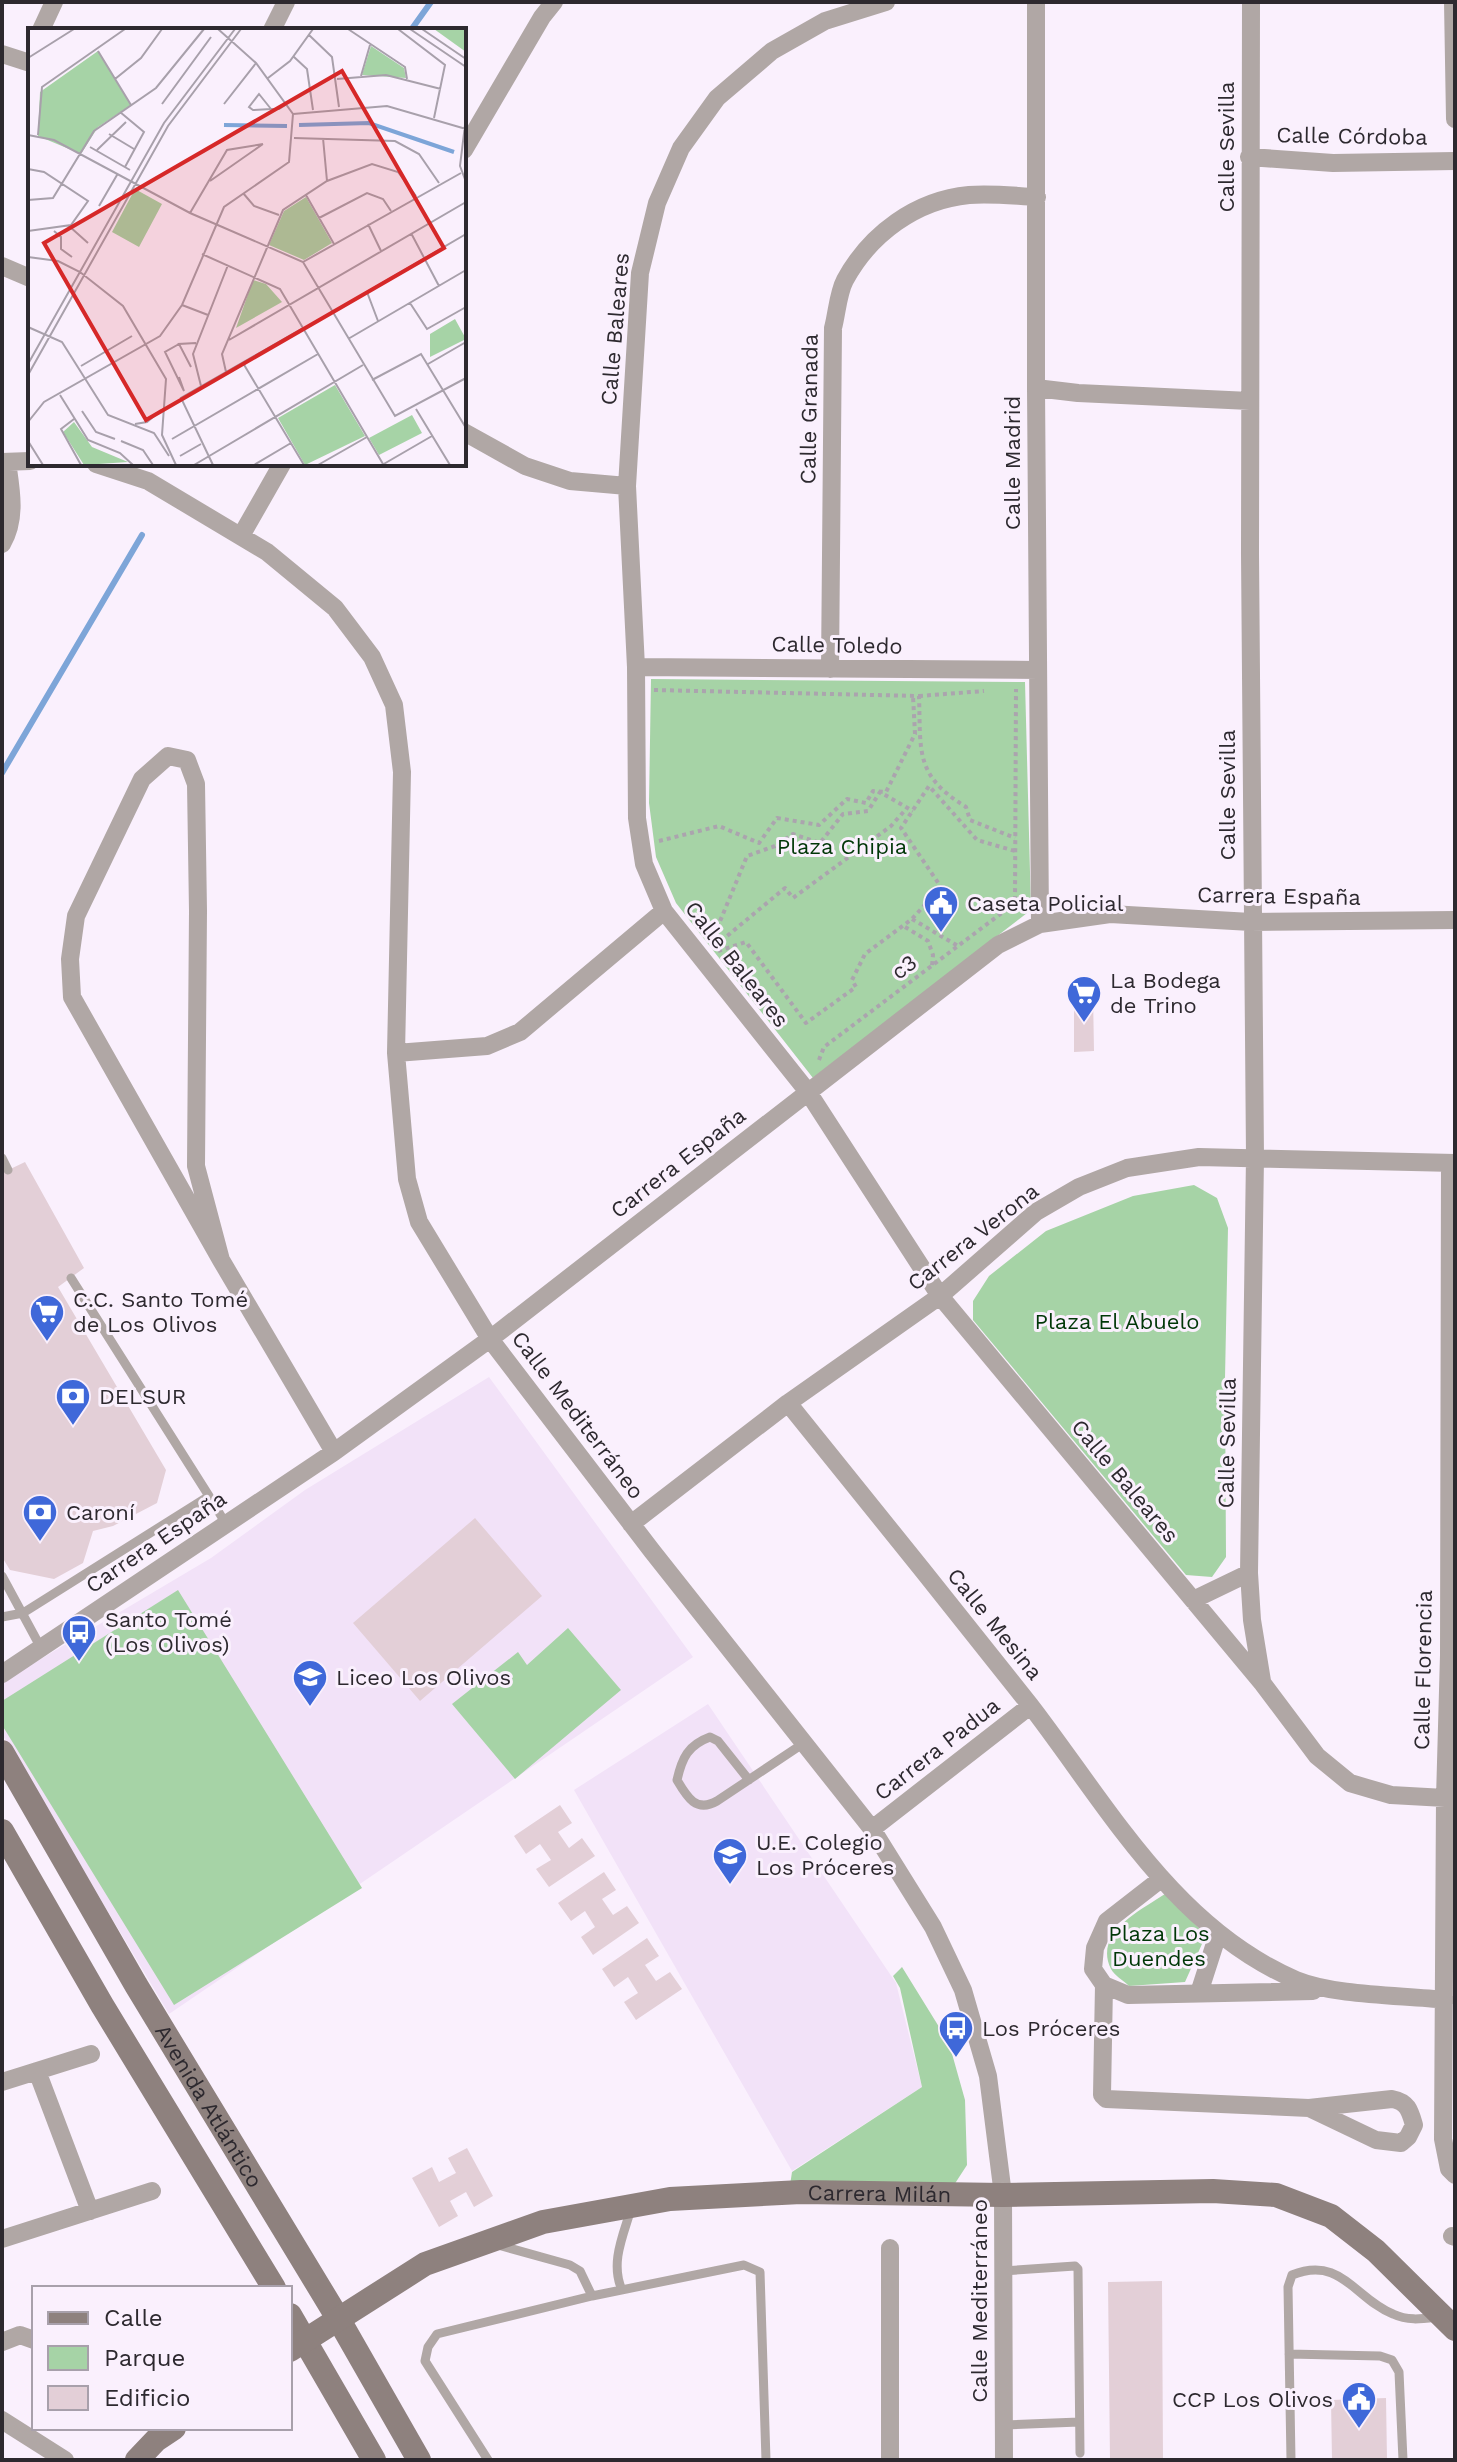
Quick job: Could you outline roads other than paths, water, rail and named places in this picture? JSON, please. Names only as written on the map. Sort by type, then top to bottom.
[{"type":"main road","name":"Avenida Atlántico","points":[[2,1752],[136,1985],[339,2320],[419,2460]]},
{"type":"main road","name":"Avenida Atlántico","points":[[2,1831],[102,2005],[273,2286]]},
{"type":"main road","name":"Carrera Milán","points":[[298,2344],[425,2264],[543,2222],[670,2199],[801,2192],[1003,2195],[1213,2191],[1276,2195],[1331,2216],[1376,2251],[1448,2323],[1455,2344]]},
{"type":"main road","points":[[292,2322],[298,2344],[374,2460]]},
{"type":"main road","points":[[137,2460],[156,2440],[171,2430]]},
{"type":"street","points":[[42,28],[54,2]]},
{"type":"street","points":[[273,28],[286,2]]},
{"type":"street","points":[[466,147],[542,17],[554,2]]},
{"type":"street","name":"Calle Baleares","points":[[886,2],[825,21],[772,51],[717,98],[681,148],[657,203],[640,273],[627,486],[636,667],[637,818],[644,864],[664,911],[808,1092],[940,1296],[1263,1684],[1317,1756],[1350,1783],[1391,1795],[1445,1798]]},
{"type":"street","name":"Calle Madrid","points":[[1036,2],[1040,924]]},
{"type":"street","name":"Calle Sevilla","points":[[1251,2],[1251,922],[1255,1157],[1249,1573],[1252,1620],[1263,1684]]},
{"type":"street","points":[[1453,2],[1455,119]]},
{"type":"street","points":[[2,54],[28,59]]},
{"type":"street","name":"Calle Córdoba","points":[[1249,157],[1333,163],[1455,161]]},
{"type":"street","name":"Calle Granada","points":[[830,669],[833,328],[844,282],[863,252],[893,222],[936,202],[969,195],[1037,197]]},
{"type":"street","points":[[2,266],[28,277]]},
{"type":"street","points":[[1036,388],[1078,393],[1250,401]]},
{"type":"street","points":[[466,433],[525,466],[570,481],[627,486]]},
{"type":"street","points":[[2,544],[9,532],[13,503],[5,462],[28,461]]},
{"type":"street","name":"Calle Mediterráneo","points":[[102,466],[148,481],[267,552],[335,608],[372,657],[394,705],[402,772],[396,1053],[407,1179],[419,1222],[490,1339],[631,1524],[872,1829],[933,1927],[963,1990],[988,2076],[1003,2195],[1004,2460]]},
{"type":"street","points":[[241,536],[281,466]]},
{"type":"street","name":"Calle Toledo","points":[[636,667],[1038,670]]},
{"type":"street","points":[[221,1260],[196,1166],[196,784],[187,760],[168,756],[142,779],[76,916],[70,959],[72,997],[221,1260],[334,1452]]},
{"type":"street","points":[[396,1053],[487,1046],[520,1032],[664,911]]},
{"type":"street","name":"Carrera España","points":[[2,1674],[334,1452],[490,1339],[998,945],[1040,924],[1110,914],[1251,922],[1455,920]]},
{"type":"street","name":"Carrera Verona","points":[[631,1524],[788,1403],[940,1296],[1036,1212],[1079,1187],[1127,1168],[1199,1157],[1453,1163]]},
{"type":"street","name":"Calle Florencia","points":[[1453,1163],[1452,1655],[1445,1798],[1443,2139],[1449,2169],[1455,2175]]},
{"type":"street","name":"Calle Mesina","points":[[788,1403],[1030,1706],[1161,1879],[1218,1934],[1258,1960],[1298,1981],[1339,1990]]},
{"type":"street","points":[[1193,1600],[1249,1573]]},
{"type":"street","name":"Carrera Padua","points":[[872,1829],[1030,1706]]},
{"type":"street","points":[[1161,1879],[1107,1921],[1095,1948],[1093,1969],[1104,1985],[1102,2095],[1106,2099],[1309,2108],[1392,2099],[1402,2101],[1409,2108],[1414,2125],[1401,2143],[1376,2140],[1309,2108]]},
{"type":"street","points":[[1199,1993],[1218,1934]]},
{"type":"street","name":"Calle Mesina","points":[[1104,1985],[1128,1995],[1339,1990],[1445,2000]]},
{"type":"street","points":[[2,2082],[91,2054]]},
{"type":"street","points":[[37,2071],[90,2211]]},
{"type":"street","points":[[2,2239],[152,2191]]},
{"type":"street","points":[[890,2248],[890,2460]]},
{"type":"street","points":[[2,2342],[20,2335],[32,2339]]},
{"type":"street","points":[[2,2420],[65,2460]]},
{"type":"lane","points":[[2,1158],[8,1170]]},
{"type":"lane","points":[[71,1278],[226,1524]]},
{"type":"lane","points":[[2,1617],[23,1613],[209,1496]]},
{"type":"lane","points":[[2,1576],[41,1648]]},
{"type":"lane","points":[[749,1780],[718,1741],[710,1737],[699,1741],[682,1758],[677,1780],[697,1806],[708,1807],[749,1780],[804,1743]]},
{"type":"lane","points":[[622,2290],[616,2277],[616,2261],[632,2206]]},
{"type":"lane","points":[[487,2242],[570,2265],[580,2271],[592,2296]]},
{"type":"lane","points":[[488,2460],[425,2361],[428,2347],[437,2334],[592,2296],[744,2265],[760,2272],[766,2460]]},
{"type":"lane","points":[[1003,2271],[1075,2266],[1078,2269],[1080,2453]]},
{"type":"lane","points":[[1291,2460],[1288,2287],[1292,2275],[1308,2268],[1330,2271],[1391,2314],[1448,2323]]},
{"type":"lane","points":[[1289,2354],[1380,2356],[1392,2360],[1399,2372],[1403,2460]]},
{"type":"lane","points":[[1004,2425],[1079,2422]]},
{"type":"waterway","points":[[412,28],[431,2]]},
{"type":"waterway","points":[[2,773],[142,535]]},
{"type":"place","name":"Caseta Policial","points":[[941,934]]},
{"type":"place","name":"La Bodega de Trino","points":[[1084,1024]]},
{"type":"place","name":"C.C. Santo Tomé de Los Olivos","points":[[47,1343]]},
{"type":"place","name":"DELSUR","points":[[73,1427]]},
{"type":"place","name":"Caroní","points":[[40,1543]]},
{"type":"place","name":"Santo Tomé (Los Olivos)","points":[[79,1663]]},
{"type":"place","name":"Liceo Los Olivos","points":[[310,1708]]},
{"type":"place","name":"U.E. Colegio Los Próceres","points":[[730,1886]]},
{"type":"place","name":"Los Próceres","points":[[956,2059]]},
{"type":"place","name":"CCP Los Olivos","points":[[1359,2430]]},
{"type":"park label","name":"Plaza Chipia","points":[[842,846]]},
{"type":"park label","name":"Plaza El Abuelo","points":[[1117,1321]]},
{"type":"park label","name":"Plaza Los Duendes","points":[[1159,1946]]}]
